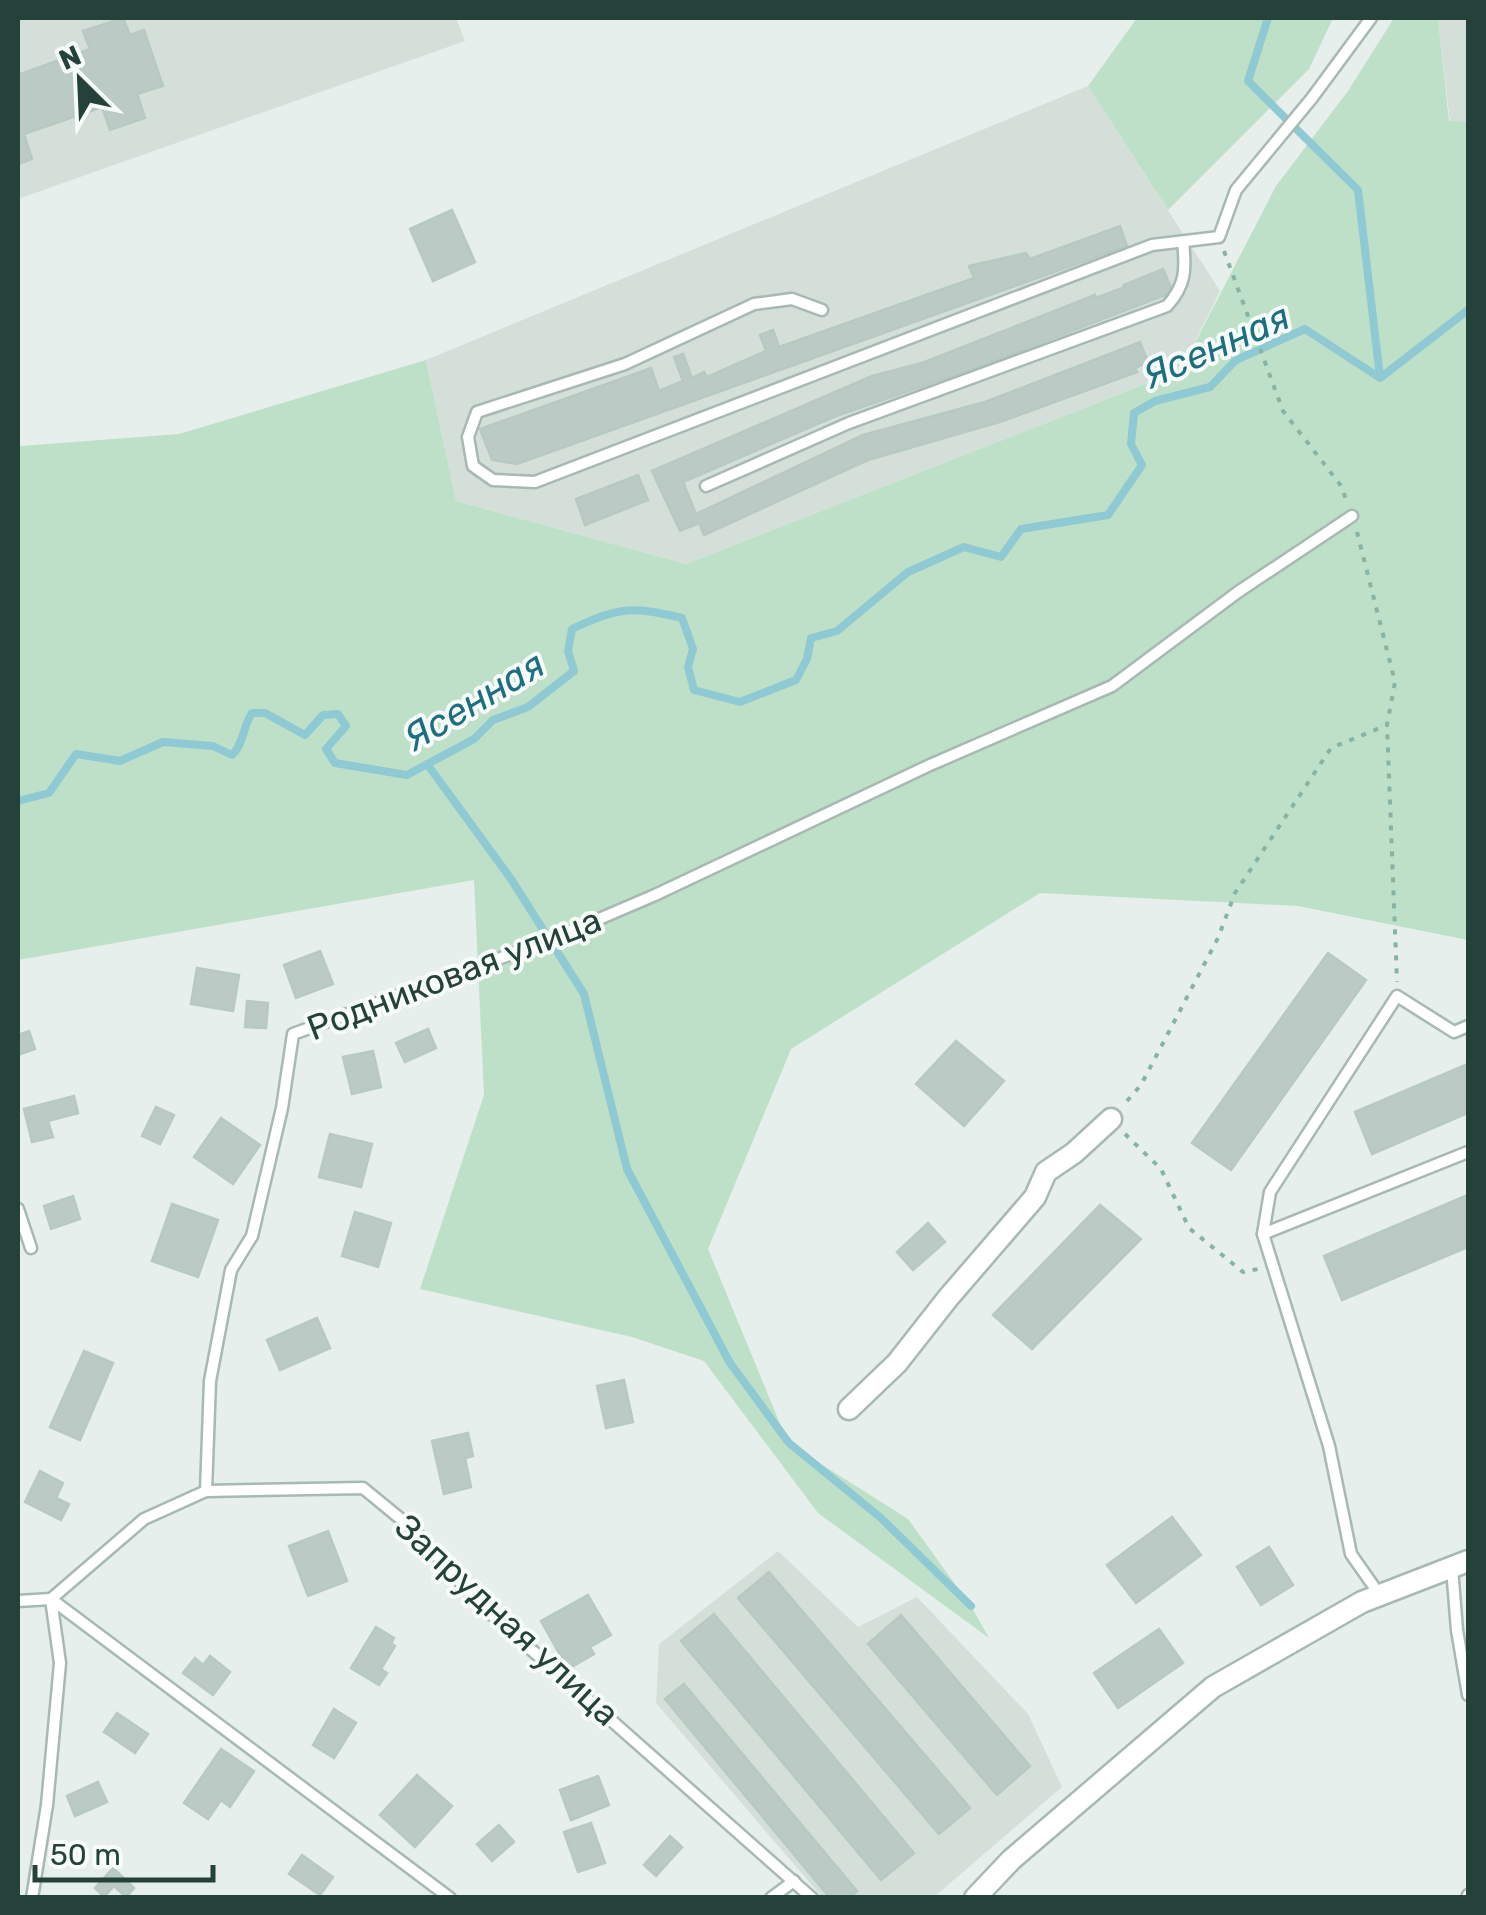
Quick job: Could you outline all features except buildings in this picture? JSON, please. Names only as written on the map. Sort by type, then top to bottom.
[{"type":"street","points":[[849,1409],[897,1364],[1035,1197],[1046,1172],[1111,1119]]},
{"type":"street","points":[[975,1898],[1011,1860],[1213,1687],[1380,1595],[1460,1564]]},
{"type":"lane","points":[[822,310],[792,299],[754,304],[626,364],[477,412],[468,436],[473,466],[493,480],[535,482],[1152,245],[1218,237],[1236,190],[1370,18]]},
{"type":"lane","points":[[706,486],[849,423],[1167,306],[1180,292],[1186,270],[1182,242]]},
{"type":"lane","name":"Родниковая улица","points":[[206,1491],[210,1381],[231,1270],[252,1236],[282,1108],[292,1034],[550,940],[1112,686],[1238,592],[1352,516]]},
{"type":"lane","points":[[1380,1595],[1352,1554],[1328,1446],[1263,1234],[1270,1192],[1397,996],[1454,1032],[1468,1026]]},
{"type":"lane","points":[[1263,1234],[1468,1152]]},
{"type":"lane","points":[[18,1209],[31,1248]]},
{"type":"lane","name":"Запрудная улица","points":[[206,1491],[364,1488],[413,1529],[482,1606],[812,1898]]},
{"type":"lane","points":[[51,1600],[144,1519],[206,1491]]},
{"type":"lane","points":[[1460,1564],[1457,1630],[1468,1695]]},
{"type":"lane","points":[[32,1898],[48,1805],[60,1663],[51,1600]]},
{"type":"lane","points":[[18,1601],[51,1600],[450,1898]]},
{"type":"lane","points":[[771,1898],[794,1881]]},
{"type":"path","points":[[1218,237],[1283,411],[1342,487],[1395,682],[1387,725],[1397,996]]},
{"type":"path","points":[[1272,1266],[1242,1272],[1189,1228],[1161,1169],[1111,1119],[1141,1085],[1218,938],[1235,892],[1331,748],[1387,725]]},
{"type":"shaded area","points":[[18,18],[456,18],[465,41],[18,199]]},
{"type":"shaded area","points":[[1438,18],[1468,18],[1468,122],[1450,122]]},
{"type":"shaded area","points":[[1088,86],[1220,291],[1181,370],[686,564],[456,501],[426,360]]},
{"type":"shaded area","points":[[778,1551],[858,1627],[917,1597],[1028,1714],[1062,1787],[934,1897],[822,1897],[656,1703],[659,1644]]},
{"type":"green space","points":[[1137,18],[1333,18],[1309,69],[1168,210],[1088,86]]},
{"type":"green space","points":[[1394,18],[1438,18],[1449,121],[1468,122],[1468,940],[1298,906],[1040,893],[791,1049],[708,1249],[788,1443],[908,1519],[971,1606],[989,1638],[818,1513],[704,1361],[632,1337],[420,1289],[484,1095],[474,880],[18,960],[18,444],[179,434],[426,360],[456,501],[686,564],[1181,370],[1276,186],[1348,91]]},
{"type":"waterway","points":[[1268,18],[1248,81],[1358,190],[1380,377]]},
{"type":"waterway","name":"Ясенная","points":[[18,801],[49,793],[76,754],[120,761],[163,742],[213,746],[232,755],[252,713],[265,713],[305,735],[323,715],[338,714],[346,726],[326,749],[335,763],[407,775],[474,739],[493,720],[528,707],[574,671],[568,651],[572,629],[626,611],[682,618],[693,649],[688,667],[694,690],[740,702],[796,680],[807,659],[811,638],[837,631],[908,572],[964,547],[1001,557],[1021,529],[1108,515],[1142,465],[1131,444],[1134,413],[1155,401],[1210,387],[1236,360],[1305,329],[1380,378],[1468,310]]},
{"type":"waterway","points":[[427,764],[511,879],[584,994],[627,1169],[730,1363],[789,1443],[881,1518],[971,1606]]}]
